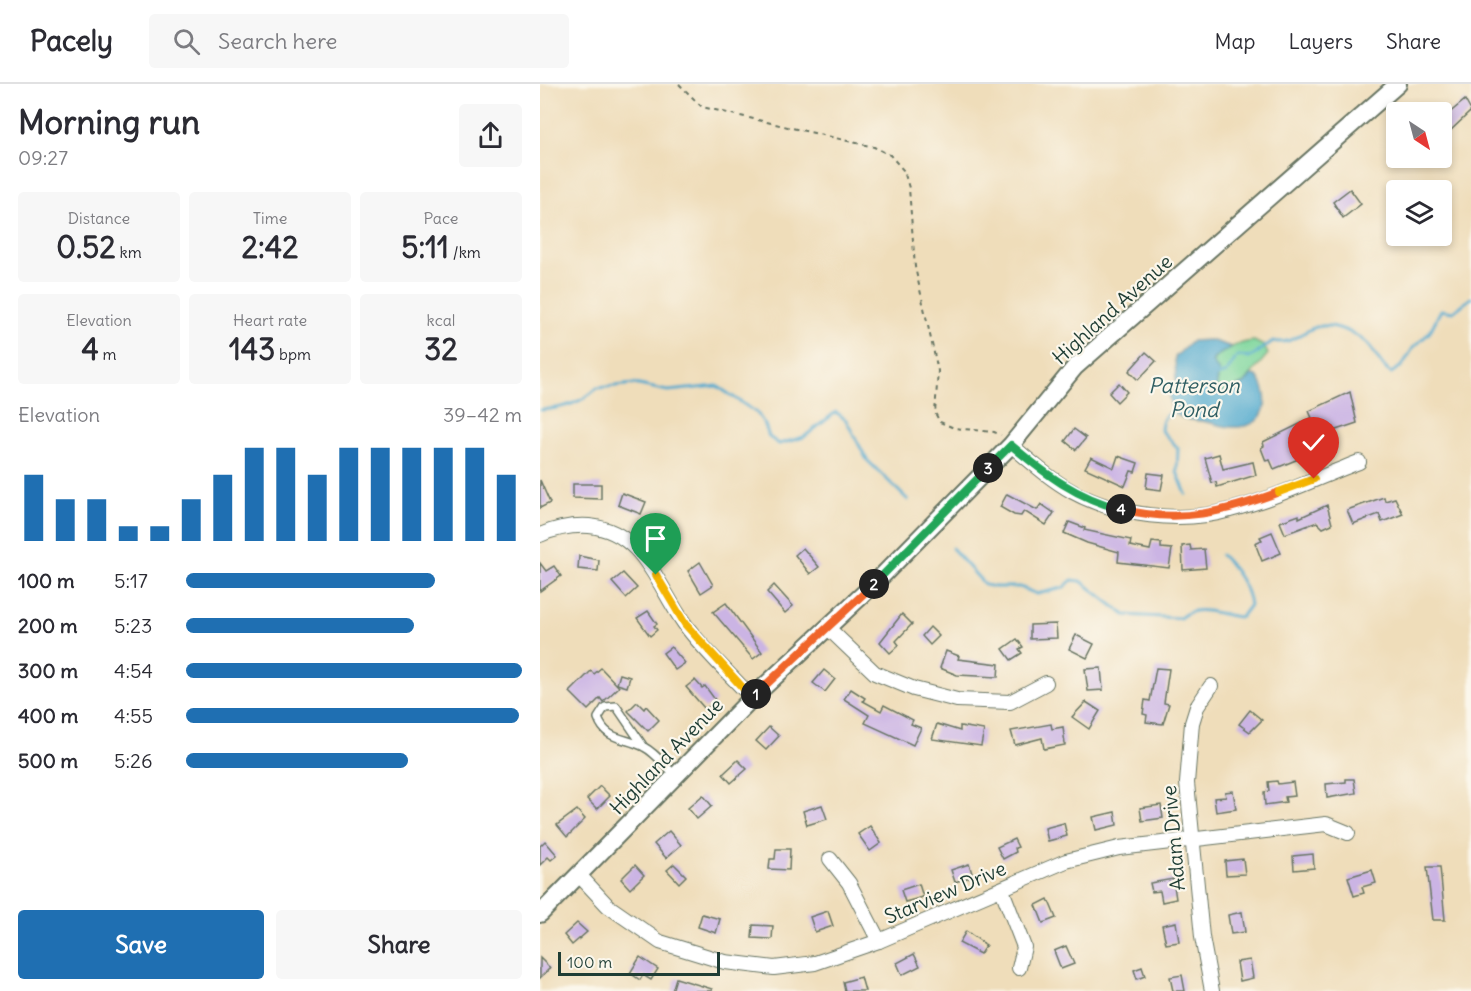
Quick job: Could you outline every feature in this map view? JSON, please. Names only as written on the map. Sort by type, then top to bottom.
[{"type":"street","name":"Highland Avenue","points":[[540,914],[580,876],[752,698],[873,585],[1011,445],[1076,367],[1398,84]]},
{"type":"street","points":[[1011,445],[1043,472],[1074,493],[1104,505],[1138,514],[1202,516],[1230,510],[1359,462]]},
{"type":"street","points":[[540,536],[552,530],[577,525],[598,527],[630,542],[656,575],[685,624],[752,698]]},
{"type":"street","points":[[827,627],[875,673],[946,697],[1010,702],[1046,683]]},
{"type":"street","name":"Adam Drive","points":[[1211,686],[1197,706],[1192,723],[1187,783],[1202,937],[1212,991]]},
{"type":"street","name":"Starview Drive","points":[[580,876],[608,906],[660,942],[725,962],[774,968],[815,963],[879,940],[1002,890],[1066,861],[1119,848],[1326,824],[1348,833]]},
{"type":"street","points":[[830,859],[849,883],[879,940]]},
{"type":"street","points":[[1002,890],[1024,947],[1020,968]]},
{"type":"lane","points":[[644,747],[610,735],[601,729],[597,718],[605,707],[616,706],[644,747],[676,776]]},
{"type":"path","points":[[679,84],[702,107],[874,147],[891,155],[904,171],[909,188],[915,267],[938,371],[935,413],[940,422],[954,428],[994,432],[1011,445]]},
{"type":"green space","points":[[1254,341],[1264,346],[1268,354],[1244,383],[1218,395],[1216,389],[1219,371],[1212,362],[1231,347]]},
{"type":"water","name":"Patterson Pond","points":[[1210,340],[1232,347],[1215,357],[1212,362],[1219,371],[1216,389],[1218,394],[1244,384],[1251,375],[1257,376],[1262,384],[1265,393],[1264,409],[1256,421],[1248,425],[1230,427],[1182,418],[1173,410],[1169,396],[1176,380],[1175,357],[1192,341]]},
{"type":"building","points":[[1465,100],[1471,111],[1452,129],[1452,111]]},
{"type":"building","points":[[1350,189],[1361,204],[1343,218],[1333,202]]},
{"type":"building","points":[[1146,352],[1156,361],[1138,380],[1129,371]]},
{"type":"building","points":[[1119,383],[1127,392],[1117,402],[1109,393]]},
{"type":"building","points":[[1350,392],[1357,423],[1330,432],[1332,435],[1309,445],[1310,449],[1306,451],[1308,455],[1274,469],[1270,460],[1266,461],[1261,448],[1264,446],[1263,442],[1312,418],[1309,411]]},
{"type":"building","points":[[1074,429],[1086,438],[1076,450],[1065,441]]},
{"type":"building","points":[[1219,454],[1223,469],[1253,462],[1256,475],[1217,487],[1216,482],[1212,483],[1205,458]]},
{"type":"building","points":[[1118,456],[1138,463],[1135,472],[1131,471],[1125,486],[1085,468],[1091,457],[1114,468]]},
{"type":"building","points":[[1148,473],[1164,475],[1161,490],[1146,488]]},
{"type":"building","points":[[540,480],[550,503],[540,508]]},
{"type":"building","points":[[573,484],[601,484],[601,499],[573,498]]},
{"type":"building","points":[[622,493],[646,502],[641,514],[618,505]]},
{"type":"building","points":[[1007,494],[1037,510],[1041,504],[1054,513],[1046,525],[1024,511],[1021,516],[1014,515],[1000,507]]},
{"type":"building","points":[[1384,497],[1385,501],[1395,498],[1403,514],[1382,522],[1379,514],[1353,524],[1347,510]]},
{"type":"building","points":[[1327,505],[1332,524],[1323,528],[1317,522],[1285,534],[1280,522],[1299,515],[1299,518]]},
{"type":"building","points":[[1069,522],[1085,528],[1084,530],[1131,540],[1130,546],[1150,550],[1152,542],[1161,543],[1161,548],[1172,549],[1169,568],[1118,562],[1119,552],[1087,543],[1064,533]]},
{"type":"building","points":[[1272,532],[1281,553],[1262,561],[1255,543],[1262,540],[1260,537]]},
{"type":"building","points":[[1190,545],[1191,550],[1204,549],[1206,568],[1183,570],[1182,546]]},
{"type":"building","points":[[803,548],[819,567],[810,574],[795,555]]},
{"type":"building","points":[[579,556],[599,560],[598,571],[578,569]]},
{"type":"building","points":[[700,562],[713,585],[701,593],[688,571]]},
{"type":"building","points":[[540,563],[546,571],[554,566],[561,576],[540,591]]},
{"type":"building","points":[[623,573],[637,588],[626,598],[612,582]]},
{"type":"building","points":[[774,585],[793,606],[785,613],[767,592]]},
{"type":"building","points":[[726,603],[762,652],[753,659],[713,612]]},
{"type":"building","points":[[648,611],[657,624],[654,626],[657,630],[650,636],[637,618]]},
{"type":"building","points":[[902,614],[912,624],[896,641],[899,645],[890,653],[880,642]]},
{"type":"building","points":[[1056,624],[1057,638],[1030,639],[1030,625]]},
{"type":"building","points":[[930,627],[939,636],[930,645],[922,636]]},
{"type":"building","points":[[1076,635],[1094,644],[1087,658],[1069,649]]},
{"type":"building","points":[[1017,639],[1023,647],[1019,649],[1022,653],[1011,660],[1003,649]]},
{"type":"building","points":[[671,647],[685,663],[675,670],[663,653]]},
{"type":"building","points":[[946,651],[959,656],[958,659],[999,664],[998,677],[957,675],[940,668]]},
{"type":"building","points":[[601,668],[619,687],[603,702],[600,698],[588,710],[570,692],[591,671],[594,674]]},
{"type":"building","points":[[1101,668],[1103,690],[1088,691],[1085,669]]},
{"type":"building","points":[[1156,668],[1169,669],[1164,703],[1169,704],[1163,724],[1146,722],[1147,715],[1143,714],[1145,700],[1150,701]]},
{"type":"building","points":[[824,670],[835,679],[825,692],[813,683]]},
{"type":"building","points":[[620,674],[630,677],[627,687],[617,684]]},
{"type":"building","points":[[695,680],[702,688],[705,686],[716,701],[705,709],[686,687]]},
{"type":"building","points":[[851,689],[865,698],[863,701],[881,711],[884,705],[913,720],[911,724],[921,728],[913,745],[865,723],[869,715],[844,699]]},
{"type":"building","points":[[637,702],[644,709],[646,706],[659,720],[648,731],[628,711]]},
{"type":"building","points":[[1086,702],[1100,711],[1089,729],[1072,717]]},
{"type":"building","points":[[1250,710],[1262,720],[1250,732],[1239,724]]},
{"type":"building","points":[[937,724],[960,731],[960,726],[984,730],[981,746],[932,739]]},
{"type":"building","points":[[1051,724],[1052,729],[1063,727],[1065,745],[1044,749],[1042,738],[1015,745],[1011,731]]},
{"type":"building","points":[[769,727],[779,736],[766,750],[756,741]]},
{"type":"building","points":[[738,760],[747,769],[731,783],[723,774]]},
{"type":"building","points":[[1346,779],[1354,779],[1356,793],[1327,798],[1326,784],[1346,782]]},
{"type":"building","points":[[1277,781],[1278,784],[1293,782],[1295,796],[1285,797],[1286,802],[1265,805],[1264,792],[1269,791],[1268,782]]},
{"type":"building","points":[[600,786],[610,796],[597,809],[587,799]]},
{"type":"building","points":[[1233,791],[1236,809],[1216,812],[1214,798],[1226,797],[1225,792]]},
{"type":"building","points":[[703,795],[712,806],[697,819],[688,808]]},
{"type":"building","points":[[822,805],[827,819],[807,825],[803,811]]},
{"type":"building","points":[[1161,805],[1163,818],[1142,821],[1140,808]]},
{"type":"building","points":[[577,810],[585,819],[567,837],[557,825]]},
{"type":"building","points":[[1115,812],[1117,825],[1096,830],[1093,817]]},
{"type":"building","points":[[1064,823],[1067,836],[1048,841],[1045,828]]},
{"type":"building","points":[[870,826],[881,843],[870,851],[858,834]]},
{"type":"building","points":[[669,831],[681,845],[666,858],[654,844]]},
{"type":"building","points":[[1014,839],[1018,847],[1015,848],[1016,852],[1003,859],[997,847]]},
{"type":"building","points":[[545,841],[557,855],[551,860],[548,857],[540,865],[540,846]]},
{"type":"building","points":[[776,849],[790,849],[789,870],[769,869],[770,859],[775,859]]},
{"type":"building","points":[[1313,854],[1314,868],[1294,870],[1293,856]]},
{"type":"building","points":[[1243,859],[1245,874],[1226,875],[1225,861]]},
{"type":"building","points":[[674,864],[686,876],[679,883],[667,870]]},
{"type":"building","points":[[969,864],[973,876],[955,882],[951,870]]},
{"type":"building","points":[[635,865],[644,875],[630,889],[621,879]]},
{"type":"building","points":[[1427,867],[1440,867],[1445,920],[1433,920]]},
{"type":"building","points":[[1372,870],[1376,883],[1362,887],[1364,893],[1354,896],[1348,877]]},
{"type":"building","points":[[1173,879],[1176,899],[1162,902],[1160,891],[1152,892],[1150,883]]},
{"type":"building","points":[[919,884],[923,897],[905,902],[901,890]]},
{"type":"building","points":[[1048,899],[1056,918],[1043,923],[1036,905]]},
{"type":"building","points":[[828,911],[833,926],[815,932],[810,917]]},
{"type":"building","points":[[1242,912],[1245,932],[1231,934],[1228,915]]},
{"type":"building","points":[[702,914],[720,919],[716,933],[698,927]]},
{"type":"building","points":[[1176,922],[1179,942],[1166,944],[1162,925]]},
{"type":"building","points":[[577,923],[587,932],[572,945],[564,935]]},
{"type":"building","points":[[753,925],[773,926],[772,939],[752,938]]},
{"type":"building","points":[[966,931],[986,945],[980,954],[959,943]]},
{"type":"building","points":[[1066,946],[1074,964],[1061,969],[1054,951]]},
{"type":"building","points":[[914,954],[920,966],[902,975],[897,963]]},
{"type":"building","points":[[640,957],[658,969],[651,980],[643,975],[640,980],[630,973]]},
{"type":"building","points":[[540,958],[550,968],[540,978]]},
{"type":"building","points":[[1250,960],[1253,978],[1240,981],[1237,962]]},
{"type":"building","points":[[1142,967],[1145,976],[1137,979],[1134,970]]},
{"type":"building","points":[[1182,975],[1185,991],[1173,991],[1170,977]]},
{"type":"building","points":[[861,977],[865,991],[845,991],[843,982]]},
{"type":"building","points":[[676,978],[712,989],[712,991],[672,991]]},
{"type":"waterway","points":[[1214,377],[1226,373],[1237,356],[1251,357],[1273,341],[1289,340],[1319,326],[1343,329],[1352,333],[1371,348],[1391,373],[1402,366],[1413,348],[1429,333],[1441,310],[1453,312],[1471,298]]},
{"type":"waterway","points":[[540,410],[570,404],[585,398],[597,388],[634,384],[668,391],[717,386],[757,413],[769,437],[779,444],[804,437],[836,412],[846,420],[867,460],[908,500]]},
{"type":"waterway","points":[[1175,411],[1165,418],[1161,430],[1178,448],[1177,472],[1186,494]]},
{"type":"waterway","points":[[952,548],[985,585],[1020,587],[1037,594],[1063,588],[1072,580],[1081,581],[1125,615],[1180,618],[1187,613],[1201,610],[1241,617],[1250,605],[1249,598],[1240,578],[1221,555]]},
{"type":"route","points":[[656,575],[685,624],[752,698],[873,585],[903,552],[1011,445],[1043,472],[1074,493],[1104,505],[1138,514],[1202,516],[1230,510],[1314,479]]}]
